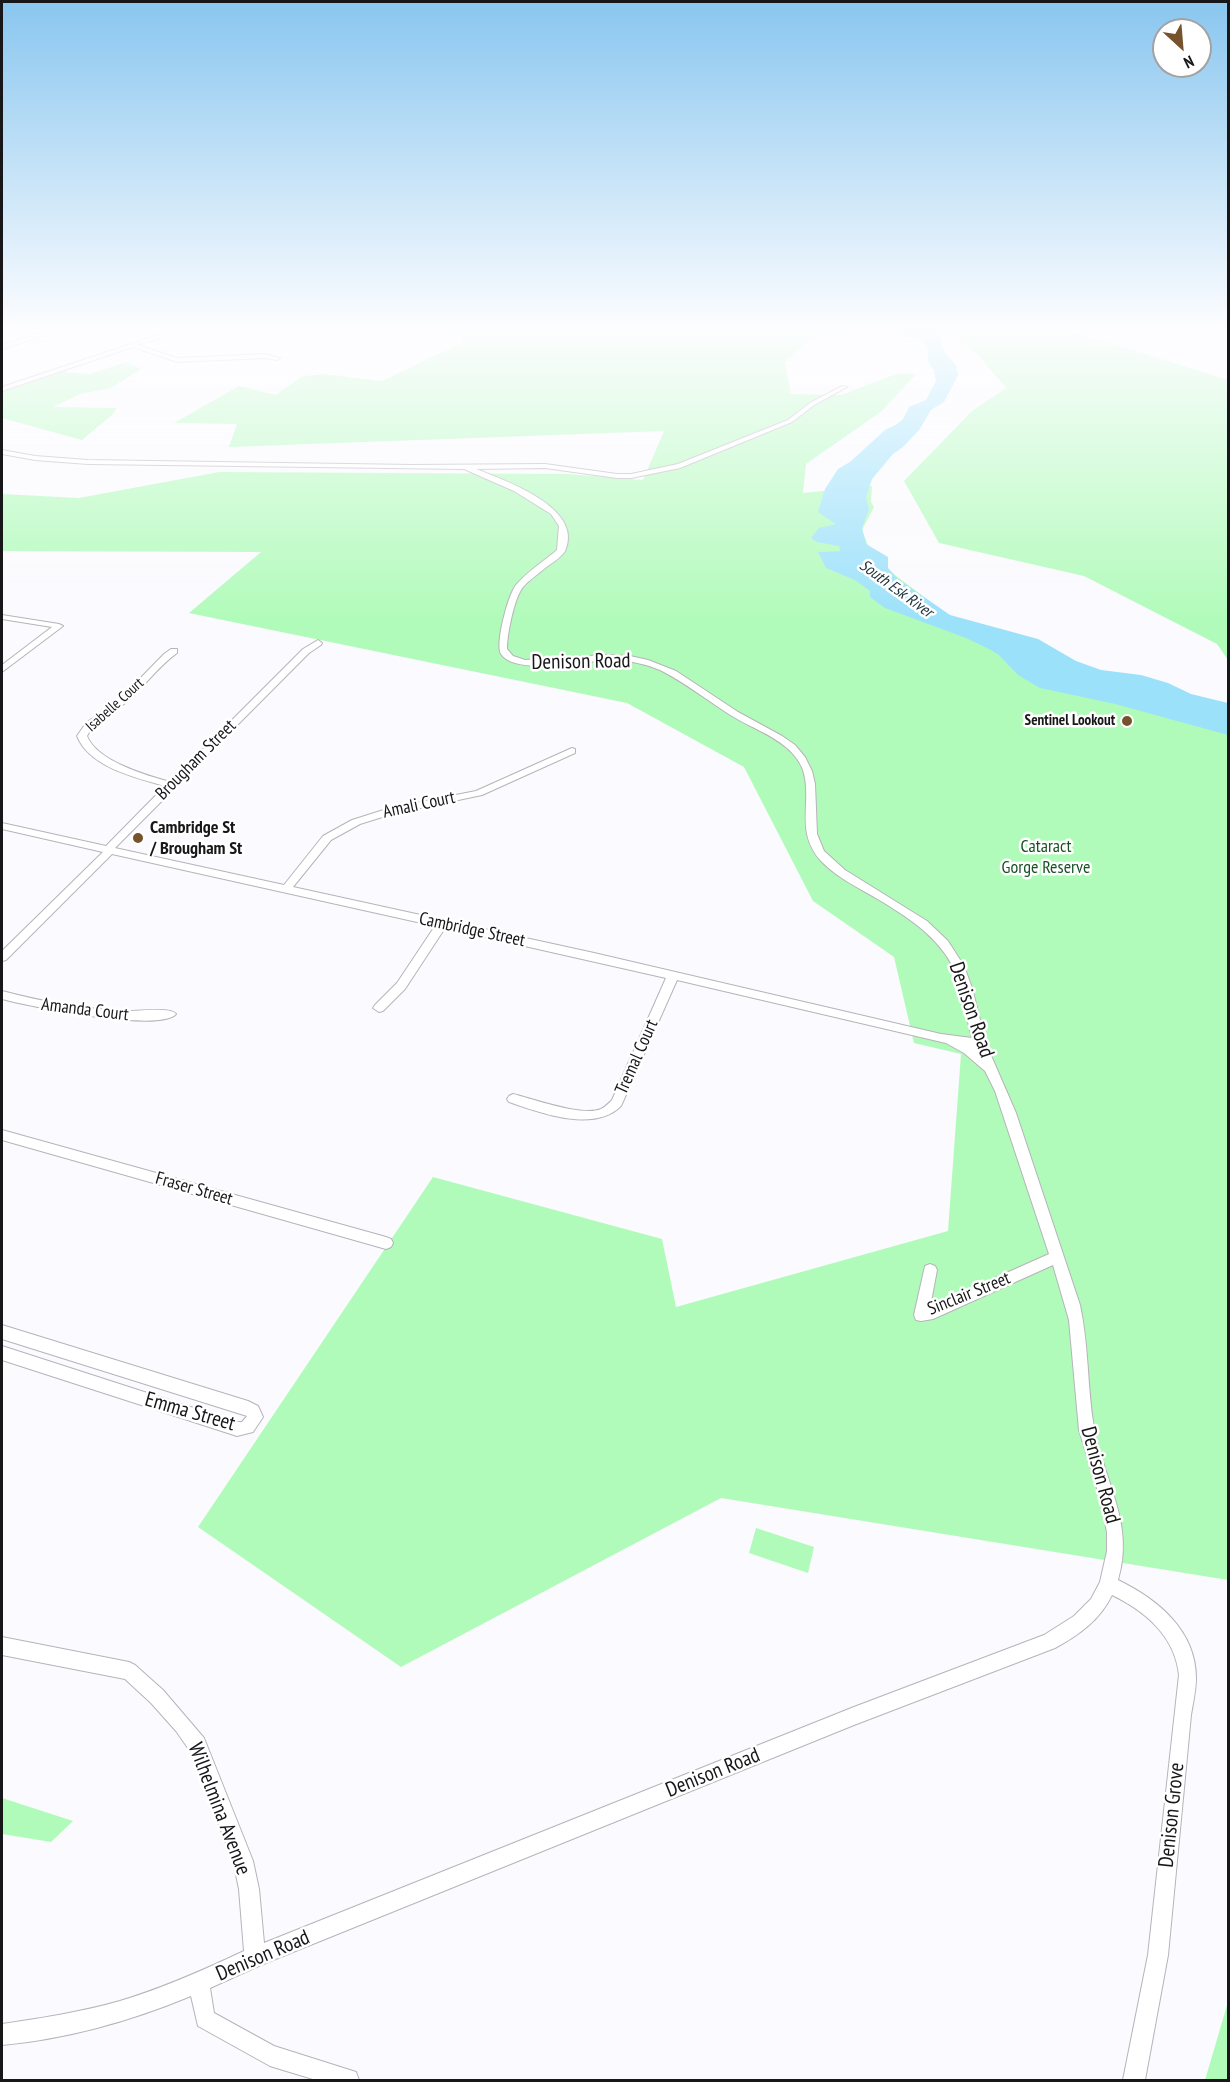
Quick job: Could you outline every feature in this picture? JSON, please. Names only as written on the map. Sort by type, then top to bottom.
[{"type":"street","points":[[2,452],[35,458],[110,463],[561,467],[617,476],[650,474],[680,466],[777,426]]},
{"type":"street","points":[[483,473],[504,466]]},
{"type":"street","name":"Denison Road","points":[[2,2035],[85,2021],[135,2007],[199,1983],[255,1957],[854,1716],[1049,1642],[1083,1622],[1097,1606],[1108,1584],[1114,1556],[1114,1517],[1087,1434],[1077,1322],[1006,1102],[979,1043],[969,993],[961,969],[945,944],[912,916],[836,870],[817,849],[809,832],[812,800],[808,774],[801,758],[792,747],[733,713],[690,683],[640,661],[615,658],[525,663],[516,662],[507,656],[503,645],[515,593],[531,575],[561,551],[563,526],[553,512],[483,473],[466,467]]},
{"type":"street","points":[[2,616],[59,626],[2,669]]},
{"type":"street","name":"Brougham Street","points":[[2,957],[171,785],[306,651],[318,643]]},
{"type":"street","name":"Isabelle Court","points":[[171,785],[122,768],[87,747],[82,736],[88,727],[124,700],[155,666],[174,651]]},
{"type":"street","name":"Amali Court","points":[[286,890],[327,838],[350,825],[390,810],[479,793],[572,751]]},
{"type":"street","name":"Cambridge Street","points":[[2,826],[941,1038],[979,1043]]},
{"type":"street","points":[[379,1008],[401,986],[442,924]]},
{"type":"street","name":"Tremal Court","points":[[513,1099],[588,1116],[612,1109],[617,1103],[673,976]]},
{"type":"street","name":"Amanda Court","points":[[2,995],[61,1010],[134,1017],[170,1014]]},
{"type":"street","name":"Cambridge Street","points":[[941,1038],[968,1050],[992,1073]]},
{"type":"street","name":"Fraser Street","points":[[2,1135],[386,1243]]},
{"type":"street","name":"Sinclair Street","points":[[930,1270],[921,1315],[933,1313],[1052,1259],[1058,1259]]},
{"type":"street","name":"Emma Street","points":[[2,1332],[248,1408],[255,1416],[249,1426],[237,1429],[2,1353]]},
{"type":"street","name":"Denison Grove","points":[[1108,1584],[1147,1605],[1180,1642],[1188,1667],[1188,1687],[1182,1715],[1158,1955],[1134,2080]]},
{"type":"street","name":"Wilhelmina Avenue","points":[[2,1646],[129,1671],[143,1682],[186,1729],[197,1745],[243,1861],[249,1889],[255,1957]]},
{"type":"street","points":[[199,1983],[201,2006],[205,2019],[270,2055],[348,2080]]},
{"type":"green space","points":[[32,426],[99,426],[82,440]]},
{"type":"green space","name":"Cataract Gorge Reserve","points":[[236,426],[860,426],[806,464],[803,493],[872,486],[871,502],[874,507],[862,530],[869,548],[887,569],[994,650],[1228,710],[1228,1580],[721,1498],[401,1667],[198,1527],[433,1177],[662,1239],[676,1307],[948,1231],[961,1054],[914,1043],[894,957],[813,901],[744,767],[627,703],[189,613],[261,552],[2,551],[2,494],[79,498],[219,472],[568,474],[643,480],[664,431],[229,447]]},
{"type":"green space","points":[[957,426],[1228,426],[1228,660],[1217,644],[1084,576],[939,543],[904,481]]},
{"type":"green space","points":[[756,1528],[814,1547],[808,1573],[749,1553]]},
{"type":"green space","points":[[2,1798],[73,1821],[51,1842],[2,1834]]},
{"type":"green space","points":[[1228,2002],[1228,2080],[1205,2080]]},
{"type":"water","name":"South Esk River","points":[[893,426],[921,426],[872,479],[866,497],[869,509],[862,528],[866,544],[888,557],[888,568],[898,579],[950,615],[1038,639],[1076,661],[1101,670],[1141,675],[1168,683],[1191,694],[1228,703],[1228,735],[1115,704],[1040,688],[1018,675],[991,650],[966,638],[885,608],[870,597],[870,591],[855,580],[826,568],[818,552],[840,551],[839,546],[817,542],[811,538],[819,528],[836,524],[818,512],[825,489],[838,469],[850,462],[885,430]]},
{"type":"place","name":"Sentinel Lookout","points":[[1127,721]]},
{"type":"place","name":"Cambridge St / Brougham St","points":[[138,838]]}]
